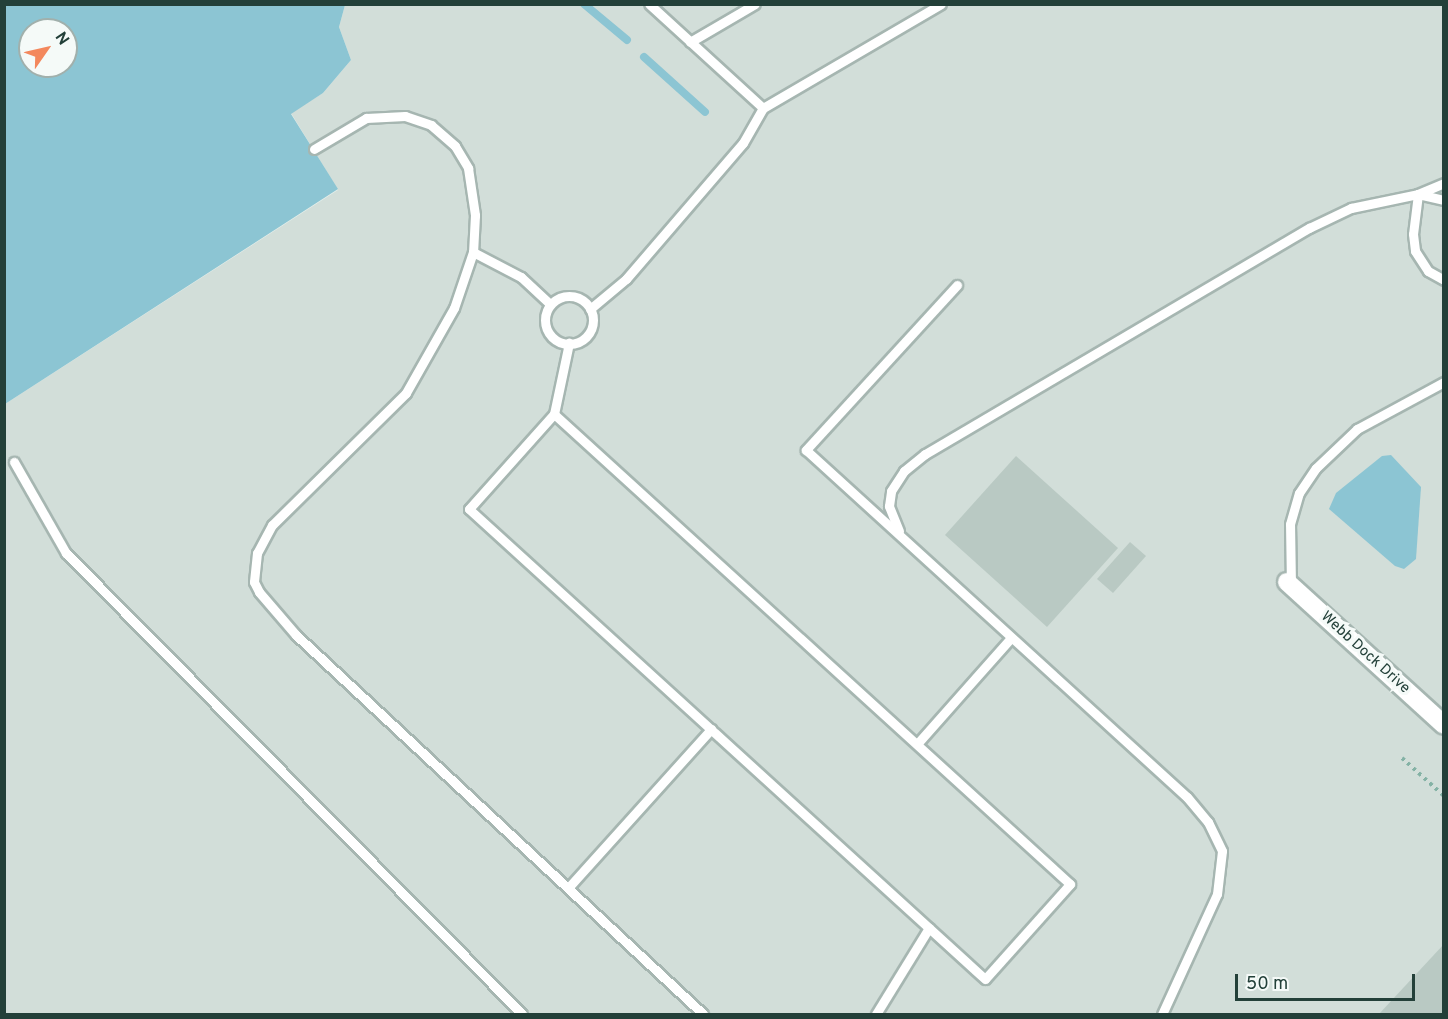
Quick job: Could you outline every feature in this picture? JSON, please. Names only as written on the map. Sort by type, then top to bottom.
[{"type":"street","name":"Webb Dock Drive","points":[[1289,584],[1443,724]]},
{"type":"lane","points":[[649,4],[763,108]]},
{"type":"lane","points":[[690,42],[755,4]]},
{"type":"lane","points":[[554,414],[1070,884],[985,979],[469,509],[554,414],[569,343],[589,332],[590,309],[626,279],[743,143],[763,108],[941,4]]},
{"type":"lane","points":[[314,149],[366,118],[405,116],[437,129],[462,156],[472,181],[473,252],[454,309],[406,393],[272,525],[257,553],[254,582],[266,602],[296,635],[702,1014]]},
{"type":"lane","points":[[909,545],[895,526],[889,499],[896,481],[914,462],[1309,228],[1364,204],[1418,194],[1443,183]]},
{"type":"lane","points":[[1418,194],[1443,200]]},
{"type":"lane","points":[[1418,194],[1413,234],[1415,251],[1428,271],[1443,280]]},
{"type":"lane","points":[[473,252],[521,277],[550,304]]},
{"type":"lane","points":[[957,285],[806,450],[1010,639],[1187,797],[1221,844],[1220,880],[1212,908],[1162,1014]]},
{"type":"lane","points":[[569,343],[549,333],[545,318],[550,304],[571,296],[590,309]]},
{"type":"lane","points":[[1289,584],[1290,524],[1299,493],[1316,468],[1357,429],[1443,382]]},
{"type":"lane","points":[[14,462],[66,552],[522,1014]]},
{"type":"lane","points":[[916,744],[1010,639]]},
{"type":"lane","points":[[568,888],[711,729]]},
{"type":"lane","points":[[876,1014],[929,928]]},
{"type":"path","points":[[1402,758],[1443,796]]},
{"type":"shaded area","points":[[345,5],[1443,5],[1443,1014],[5,1014],[5,404],[338,190],[291,113],[323,93],[351,60],[339,27]]},
{"type":"water","points":[[5,5],[345,5],[339,27],[351,60],[323,93],[291,114],[338,189],[5,404]]},
{"type":"water","points":[[1391,455],[1421,487],[1416,559],[1404,569],[1395,566],[1329,509],[1336,493],[1382,456]]},
{"type":"building","points":[[1016,456],[1118,548],[1047,627],[945,535]]},
{"type":"building","points":[[1130,542],[1146,556],[1113,593],[1097,579]]},
{"type":"building","points":[[1444,944],[1444,1014],[1379,1014]]},
{"type":"waterway","points":[[584,4],[627,40]]},
{"type":"waterway","points":[[644,57],[705,112]]}]
